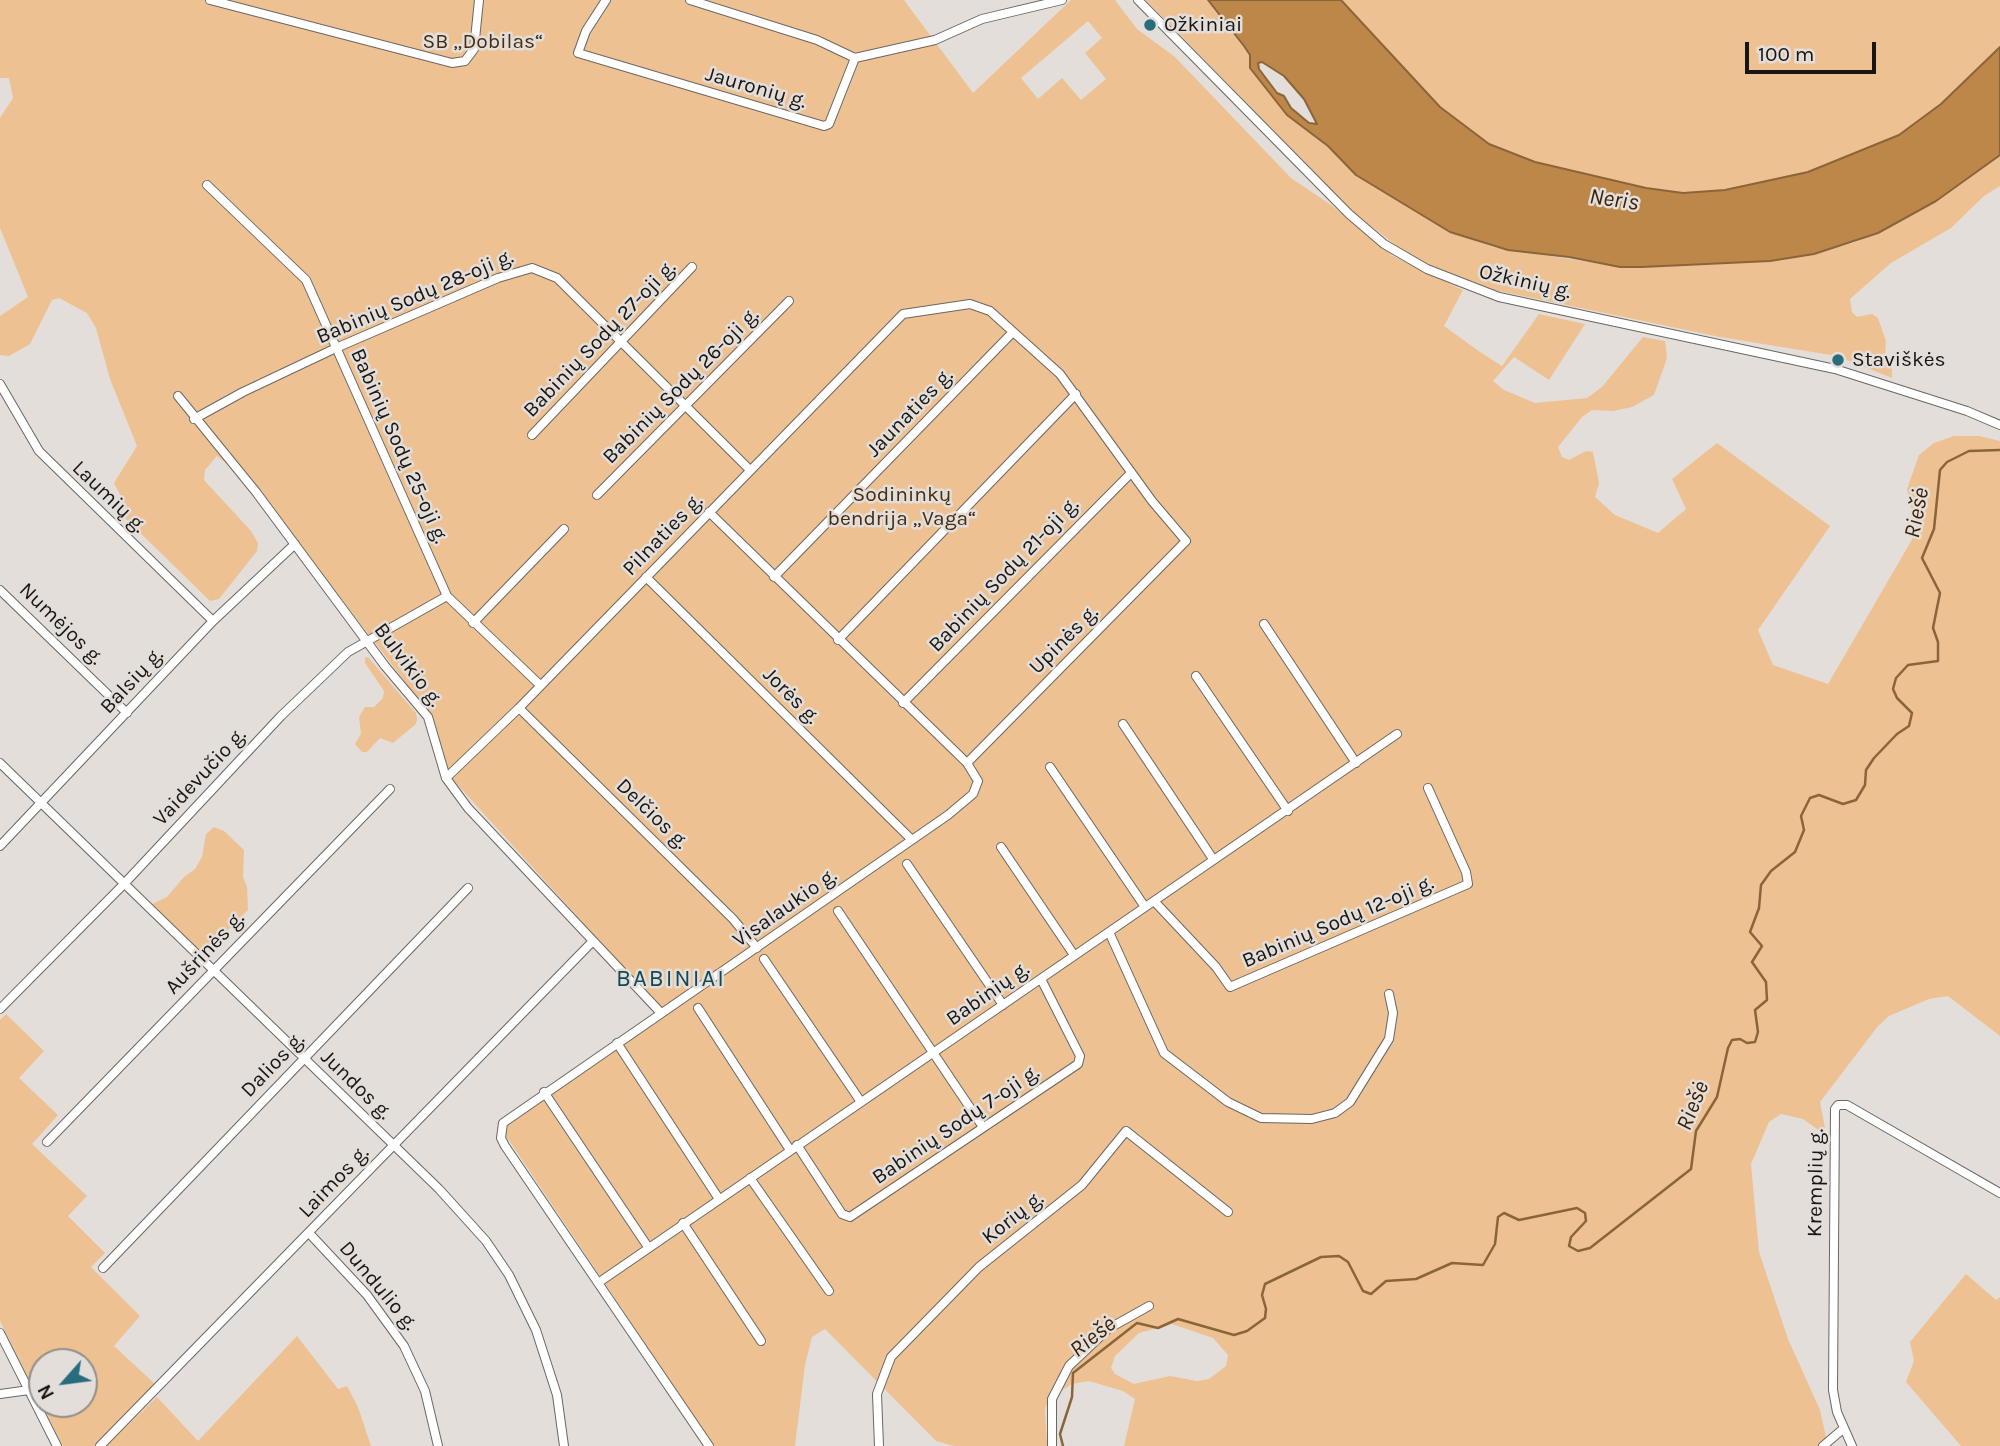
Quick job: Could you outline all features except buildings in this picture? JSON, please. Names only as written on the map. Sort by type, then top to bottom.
[{"type":"street","points":[[210,0],[452,63],[465,61],[474,49],[479,0]]},
{"type":"street","name":"Jauronių g.","points":[[606,0],[586,31],[578,53],[824,126],[829,124],[855,58]]},
{"type":"street","points":[[690,0],[817,40],[855,58],[935,40],[982,19],[1062,0]]},
{"type":"street","name":"Ožkinių g.","points":[[1138,0],[1349,214],[1384,244],[1427,269],[1499,297],[1835,369],[1968,411],[2000,425]]},
{"type":"street","name":"Babinių Sodų 25-oji g.","points":[[207,185],[306,280],[447,596],[540,685]]},
{"type":"street","name":"Babinių Sodų 27-oji g.","points":[[532,435],[623,343],[692,267]]},
{"type":"street","name":"Babinių Sodų 28-oji g.","points":[[194,419],[336,348],[498,278],[532,268],[557,278],[750,470]]},
{"type":"street","name":"Babinių Sodų 26-oji g.","points":[[597,495],[789,302]]},
{"type":"street","name":"Pilnaties g.","points":[[446,778],[519,708],[903,314],[970,304],[990,311],[1013,333]]},
{"type":"street","points":[[1013,333],[1039,353],[1076,394],[1131,472]]},
{"type":"street","name":"Jaunaties g.","points":[[774,577],[1013,333]]},
{"type":"street","name":"Laumių g.","points":[[0,384],[39,451],[213,621]]},
{"type":"street","points":[[838,640],[1076,394]]},
{"type":"street","name":"Bulvikio g.","points":[[178,396],[256,492],[428,717],[446,778],[468,808],[661,1013]]},
{"type":"street","name":"Upinės g.","points":[[967,763],[1186,541],[1131,472]]},
{"type":"street","name":"Babinių Sodų 21-oji g.","points":[[903,703],[1131,472]]},
{"type":"street","points":[[709,512],[967,763]]},
{"type":"street","points":[[473,623],[564,529]]},
{"type":"street","name":"Balsių g.","points":[[0,846],[213,621],[295,544]]},
{"type":"street","name":"Jorės g.","points":[[646,577],[912,840]]},
{"type":"street","name":"Numėjos g.","points":[[0,590],[127,713]]},
{"type":"street","name":"Vaidevučio g.","points":[[0,1009],[123,885],[281,716],[366,639],[447,596]]},
{"type":"street","points":[[1264,624],[1356,763]]},
{"type":"street","points":[[1196,676],[1288,811]]},
{"type":"street","name":"Delčios g.","points":[[519,708],[733,919],[757,948]]},
{"type":"street","points":[[1123,724],[1213,859]]},
{"type":"street","name":"Babinių g.","points":[[598,1283],[1398,734]]},
{"type":"street","points":[[0,762],[41,802]]},
{"type":"street","name":"Visalaukio g.","points":[[709,1446],[502,1138],[503,1123],[544,1092],[912,840],[974,794],[978,781],[967,763]]},
{"type":"street","points":[[1050,767],[1145,907]]},
{"type":"street","name":"Babinių Sodų 12-oji g.","points":[[1154,901],[1216,967],[1230,987],[1468,884],[1466,872],[1428,788]]},
{"type":"street","name":"Aušrinės g.","points":[[47,1142],[390,789]]},
{"type":"street","name":"Jundos g.","points":[[41,802],[467,1219],[509,1275],[545,1354],[557,1395],[564,1446]]},
{"type":"street","points":[[1001,847],[1074,956]]},
{"type":"street","points":[[907,864],[1003,1005]]},
{"type":"street","name":"Dalios g.","points":[[103,1268],[468,888]]},
{"type":"street","points":[[838,911],[983,1127]]},
{"type":"street","points":[[1109,932],[1164,1053],[1228,1102],[1261,1118],[1311,1119],[1335,1113],[1350,1102],[1389,1039],[1393,1013],[1389,994]]},
{"type":"street","name":"Laimos g.","points":[[100,1446],[593,941]]},
{"type":"street","points":[[764,959],[862,1102]]},
{"type":"street","name":"Babinių Sodų 7-oji g.","points":[[794,1148],[842,1214],[850,1217],[983,1127],[1080,1060],[1041,979]]},
{"type":"street","points":[[698,1008],[794,1148]]},
{"type":"street","points":[[617,1043],[719,1199]]},
{"type":"street","points":[[544,1092],[648,1247]]},
{"type":"street","name":"Kremplių g.","points":[[1852,1446],[1843,1429],[1833,1390],[1835,1109],[1838,1105],[1847,1105],[2000,1193]]},
{"type":"street","name":"Korių g.","points":[[880,1446],[877,1394],[891,1357],[979,1267],[1082,1185],[1126,1131],[1228,1212]]},
{"type":"street","points":[[750,1178],[829,1291]]},
{"type":"street","points":[[683,1223],[761,1341]]},
{"type":"street","name":"Dundulio g.","points":[[309,1233],[382,1313],[404,1346],[425,1391],[438,1446]]},
{"type":"street","points":[[1052,1446],[1052,1399],[1069,1366],[1108,1329],[1149,1306]]},
{"type":"street","points":[[0,1333],[28,1388]]},
{"type":"street","points":[[0,1394],[28,1390]]},
{"type":"street","points":[[43,1418],[57,1446]]},
{"type":"street","points":[[1823,1446],[1843,1429]]},
{"type":"green space","points":[[0,0],[904,0],[973,93],[1071,0],[1115,0],[1137,29],[1175,57],[1291,178],[1331,205],[1393,256],[1463,290],[1444,326],[1480,352],[1502,366],[1539,314],[1585,324],[1549,380],[1514,357],[1493,381],[1504,390],[1535,403],[1587,398],[1602,387],[1643,337],[1665,341],[1667,358],[1654,395],[1632,407],[1613,411],[1592,410],[1582,417],[1558,447],[1562,457],[1569,460],[1586,451],[1593,452],[1599,483],[1595,497],[1615,515],[1658,533],[1686,509],[1672,479],[1717,443],[1830,526],[1758,630],[1773,665],[1828,684],[1917,531],[1907,489],[1919,455],[1934,443],[1954,436],[1979,436],[2000,441],[2000,1036],[1948,996],[1929,999],[1889,1016],[1878,1026],[1820,1102],[1825,1128],[1820,1131],[1803,1119],[1781,1114],[1769,1122],[1751,1164],[1759,1252],[1788,1339],[1820,1410],[1828,1446],[1124,1446],[1135,1399],[1123,1391],[1089,1381],[1072,1384],[1049,1398],[1045,1409],[1047,1446],[954,1446],[936,1441],[825,1329],[812,1337],[805,1365],[795,1446],[714,1446],[506,1136],[508,1123],[666,1014],[445,771],[429,713],[255,486],[217,456],[205,470],[204,480],[251,531],[258,543],[257,551],[219,599],[210,601],[124,517],[126,506],[114,483],[137,446],[110,379],[96,328],[87,313],[59,298],[52,300],[30,344],[9,356],[0,355],[0,316],[28,297],[0,228],[0,118],[13,98],[9,78],[0,78]],"holes":[[[1088,21],[1102,38],[1085,53],[1106,79],[1081,100],[1062,78],[1038,99],[1021,78]],[[1172,1324],[1213,1338],[1228,1355],[1226,1366],[1209,1379],[1197,1381],[1170,1376],[1134,1384],[1115,1374],[1111,1368],[1115,1356],[1139,1333]]]},
{"type":"green space","points":[[1146,0],[1208,0],[1250,55],[1250,68],[1287,114],[1328,146],[1356,175],[1450,232],[1493,247],[1620,267],[1792,258],[1853,243],[1878,233],[1951,191],[2000,155],[2000,186],[1984,196],[1951,228],[1891,263],[1850,299],[1852,312],[1857,317],[1872,314],[1878,318],[1886,341],[1885,357],[1892,364],[1892,378],[1837,356],[1720,337],[1494,290],[1425,263],[1402,250],[1353,212]]},
{"type":"green space","points":[[1342,0],[2000,0],[2000,47],[1941,104],[1899,135],[1808,172],[1725,190],[1683,193],[1646,188],[1535,162],[1489,144],[1440,107]]},
{"type":"green space","points":[[368,657],[416,713],[417,719],[416,724],[393,743],[380,738],[367,752],[362,752],[355,744],[361,734],[359,717],[365,707],[374,707],[383,698],[384,691],[365,663],[365,658]]},
{"type":"green space","points":[[214,827],[224,831],[244,850],[243,877],[247,887],[248,910],[206,952],[198,949],[152,904],[167,897],[184,877],[195,869],[202,857],[206,834]]},
{"type":"green space","points":[[6,1014],[44,1051],[19,1078],[58,1115],[32,1144],[87,1196],[68,1216],[105,1253],[91,1267],[140,1316],[114,1346],[156,1385],[94,1446],[63,1446],[49,1418],[98,1418],[98,1348],[28,1348],[28,1377],[0,1321],[0,1020]]},
{"type":"green space","points":[[1966,1274],[1996,1300],[2000,1297],[2000,1446],[1961,1446],[1906,1382],[1914,1361],[1910,1342]]},
{"type":"green space","points":[[297,1336],[338,1389],[347,1386],[358,1407],[371,1446],[106,1446],[157,1397],[198,1441]]},
{"type":"water","name":"Neris","points":[[1208,0],[1341,0],[1440,107],[1489,144],[1535,162],[1646,188],[1683,193],[1725,190],[1808,172],[1899,135],[1941,104],[2000,47],[2000,155],[1936,201],[1878,233],[1814,254],[1770,261],[1620,267],[1569,257],[1508,250],[1450,232],[1356,175],[1328,146],[1287,115],[1250,68],[1250,55]],"holes":[[[1262,62],[1284,76],[1304,99],[1317,124],[1309,123],[1291,108],[1284,96],[1277,93],[1259,69],[1258,63]]]},
{"type":"waterway","name":"Riešė","points":[[1063,1446],[1060,1434],[1072,1397],[1073,1373],[1137,1323],[1158,1328],[1178,1319],[1234,1335],[1247,1331],[1265,1318],[1266,1309],[1262,1295],[1265,1284],[1321,1257],[1339,1256],[1348,1262],[1363,1291],[1371,1294],[1386,1281],[1416,1279],[1452,1263],[1483,1265],[1495,1244],[1498,1217],[1504,1213],[1519,1220],[1577,1208],[1585,1213],[1586,1221],[1571,1237],[1569,1246],[1578,1251],[1590,1248],[1691,1169],[1696,1131],[1717,1097],[1728,1048],[1732,1040],[1755,1042],[1758,1032],[1755,1010],[1767,1000],[1766,982],[1752,962],[1762,946],[1750,932],[1759,908],[1761,885],[1771,871],[1795,852],[1804,830],[1801,816],[1810,798],[1819,795],[1843,804],[1856,800],[1865,785],[1866,770],[1874,758],[1897,734],[1909,726],[1912,713],[1897,698],[1893,689],[1896,678],[1908,665],[1938,661],[1938,642],[1933,628],[1940,593],[1922,558],[1934,529],[1940,470],[1947,462],[1969,451],[2000,450]]},
{"type":"place","name":"Ožkiniai","points":[[1150,25]]},
{"type":"place","name":"Staviškės","points":[[1838,360]]},
{"type":"district","name":"BABINIAI","points":[[671,979]]},
{"type":"park label","name":"SB „Dobilas“","points":[[483,42]]},
{"type":"park label","name":"Sodininkų bendrija „Vaga“","points":[[902,507]]}]
